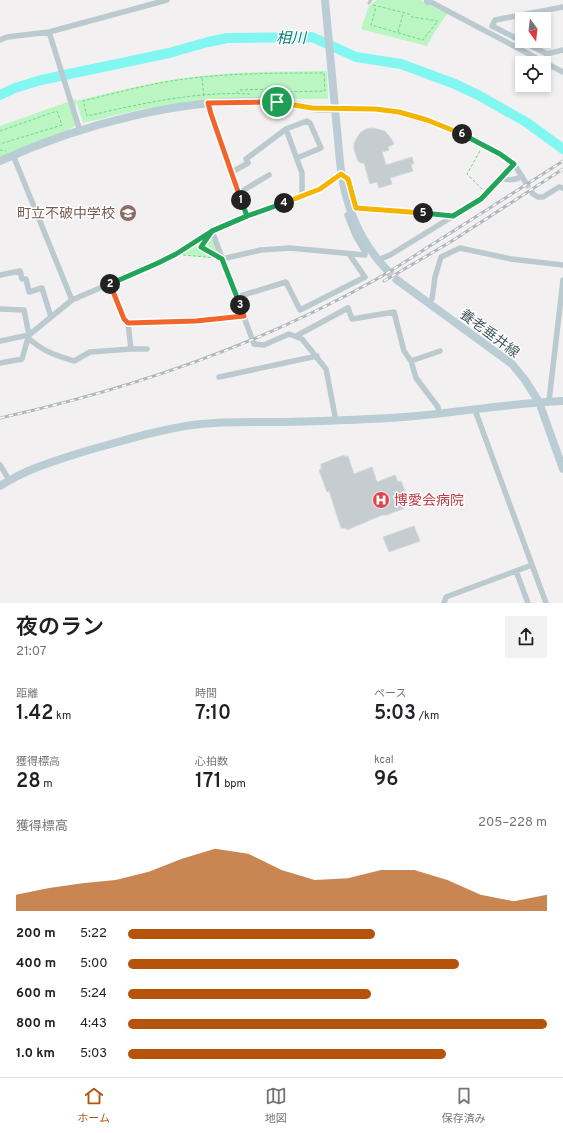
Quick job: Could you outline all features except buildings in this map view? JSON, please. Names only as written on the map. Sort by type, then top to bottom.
[{"type":"street","points":[[0,36],[50,35],[167,0]]},
{"type":"street","points":[[325,0],[341,174],[352,216],[363,239],[386,269]]},
{"type":"street","points":[[428,0],[563,72]]},
{"type":"street","points":[[563,7],[495,20],[492,26],[547,54],[563,50]]},
{"type":"street","points":[[50,35],[79,128]]},
{"type":"street","points":[[0,40],[7,37]]},
{"type":"street","points":[[0,161],[79,128],[117,119],[208,103],[277,102],[312,108],[375,109],[399,112],[427,120],[455,131],[500,154],[514,164],[526,183]]},
{"type":"street","points":[[208,103],[247,216]]},
{"type":"street","points":[[232,172],[248,163],[246,158],[286,129],[307,121],[310,123],[321,148],[297,158]]},
{"type":"street","points":[[286,129],[302,173],[302,197]]},
{"type":"street","points":[[13,155],[72,300]]},
{"type":"street","points":[[378,260],[390,255],[486,194],[514,164]]},
{"type":"street","points":[[0,341],[29,337],[72,300],[176,254],[212,231],[247,216],[302,197],[320,189],[341,174]]},
{"type":"street","points":[[341,174],[348,179],[356,208],[453,216]]},
{"type":"street","points":[[239,193],[269,175]]},
{"type":"street","points":[[502,178],[517,179],[522,176]]},
{"type":"street","points":[[533,194],[538,197],[543,197],[559,187],[563,188]]},
{"type":"street","points":[[222,259],[261,250],[290,248],[365,255],[365,252],[355,235],[347,215]]},
{"type":"street","points":[[212,231],[254,344],[256,346],[264,345],[289,334],[302,339],[326,369],[336,421]]},
{"type":"street","points":[[432,300],[435,277],[441,257],[460,248],[511,259],[563,265]]},
{"type":"street","points":[[237,297],[286,282],[300,310],[365,277],[349,254]]},
{"type":"street","points":[[0,275],[20,271],[22,279],[26,279],[29,292],[42,288],[51,317]]},
{"type":"street","name":"養老垂井線","points":[[397,280],[512,364],[525,380],[539,402],[563,470]]},
{"type":"street","points":[[549,401],[561,309],[563,280]]},
{"type":"street","points":[[110,284],[124,319],[128,323],[131,349]]},
{"type":"street","points":[[296,336],[348,308],[352,319],[394,312],[404,351],[411,361],[420,386],[429,394],[438,407],[439,414]]},
{"type":"street","points":[[0,309],[24,310],[29,337],[22,359],[0,363]]},
{"type":"street","points":[[128,323],[196,321],[244,316]]},
{"type":"street","points":[[29,337],[40,349],[74,361],[90,352],[147,349]]},
{"type":"street","points":[[411,361],[440,351]]},
{"type":"street","points":[[219,377],[316,356]]},
{"type":"street","points":[[0,486],[9,480],[44,464],[135,437],[179,427],[217,423],[336,421],[439,414],[539,402],[563,401]]},
{"type":"street","points":[[475,410],[546,603]]},
{"type":"street","points":[[0,465],[9,480]]},
{"type":"street","points":[[444,603],[446,598],[532,565]]},
{"type":"street","points":[[516,571],[528,603]]},
{"type":"path","points":[[370,1],[376,7],[403,13],[412,17],[438,21],[423,40],[371,25],[376,7]]},
{"type":"path","points":[[397,33],[403,13]]},
{"type":"path","points":[[236,93],[240,90],[270,89],[278,92],[325,91],[324,73],[253,73],[202,77],[144,86],[83,101],[86,116],[133,106],[204,94],[251,94]]},
{"type":"path","points":[[202,77],[204,94]]},
{"type":"path","points":[[0,131],[57,111],[62,125],[0,144]]},
{"type":"path","points":[[481,150],[467,174],[482,187],[486,194]]},
{"type":"path","points":[[204,242],[201,247],[222,259]]},
{"type":"path","points":[[176,254],[222,259]]},
{"type":"green space","points":[[377,0],[420,0],[447,14],[427,46],[361,29],[369,6]]},
{"type":"green space","points":[[327,71],[328,99],[211,99],[138,110],[83,123],[76,101],[149,84],[193,77],[243,73]]},
{"type":"green space","points":[[76,99],[76,125],[65,132],[0,157],[0,126]]},
{"type":"green space","points":[[212,231],[222,259],[176,254]]},
{"type":"waterway","name":"相川","points":[[0,95],[15,88],[41,80],[169,53],[227,38],[312,37],[356,57],[401,64],[455,84],[526,122],[563,149]]},
{"type":"tunnel","points":[[526,183],[533,194]]},
{"type":"tunnel","points":[[386,269],[397,280]]},
{"type":"railway","points":[[0,418],[146,379],[193,363],[285,325],[330,304],[382,276],[563,161]]},
{"type":"railway","points":[[384,281],[452,241],[563,169]]},
{"type":"place","name":"町立不破中学校","points":[[128,213]]},
{"type":"place","name":"博愛会病院","points":[[381,500]]},
{"type":"route","points":[[277,102],[208,103],[247,216],[212,231],[176,254],[158,263],[110,284],[124,319],[128,323],[196,321],[244,316],[222,259],[201,247],[212,231],[223,226],[247,216],[320,189],[341,174],[348,179],[356,208],[450,214],[453,216],[481,199],[514,164],[500,154],[455,131],[427,120],[399,112],[375,109],[312,108],[277,102]]}]
